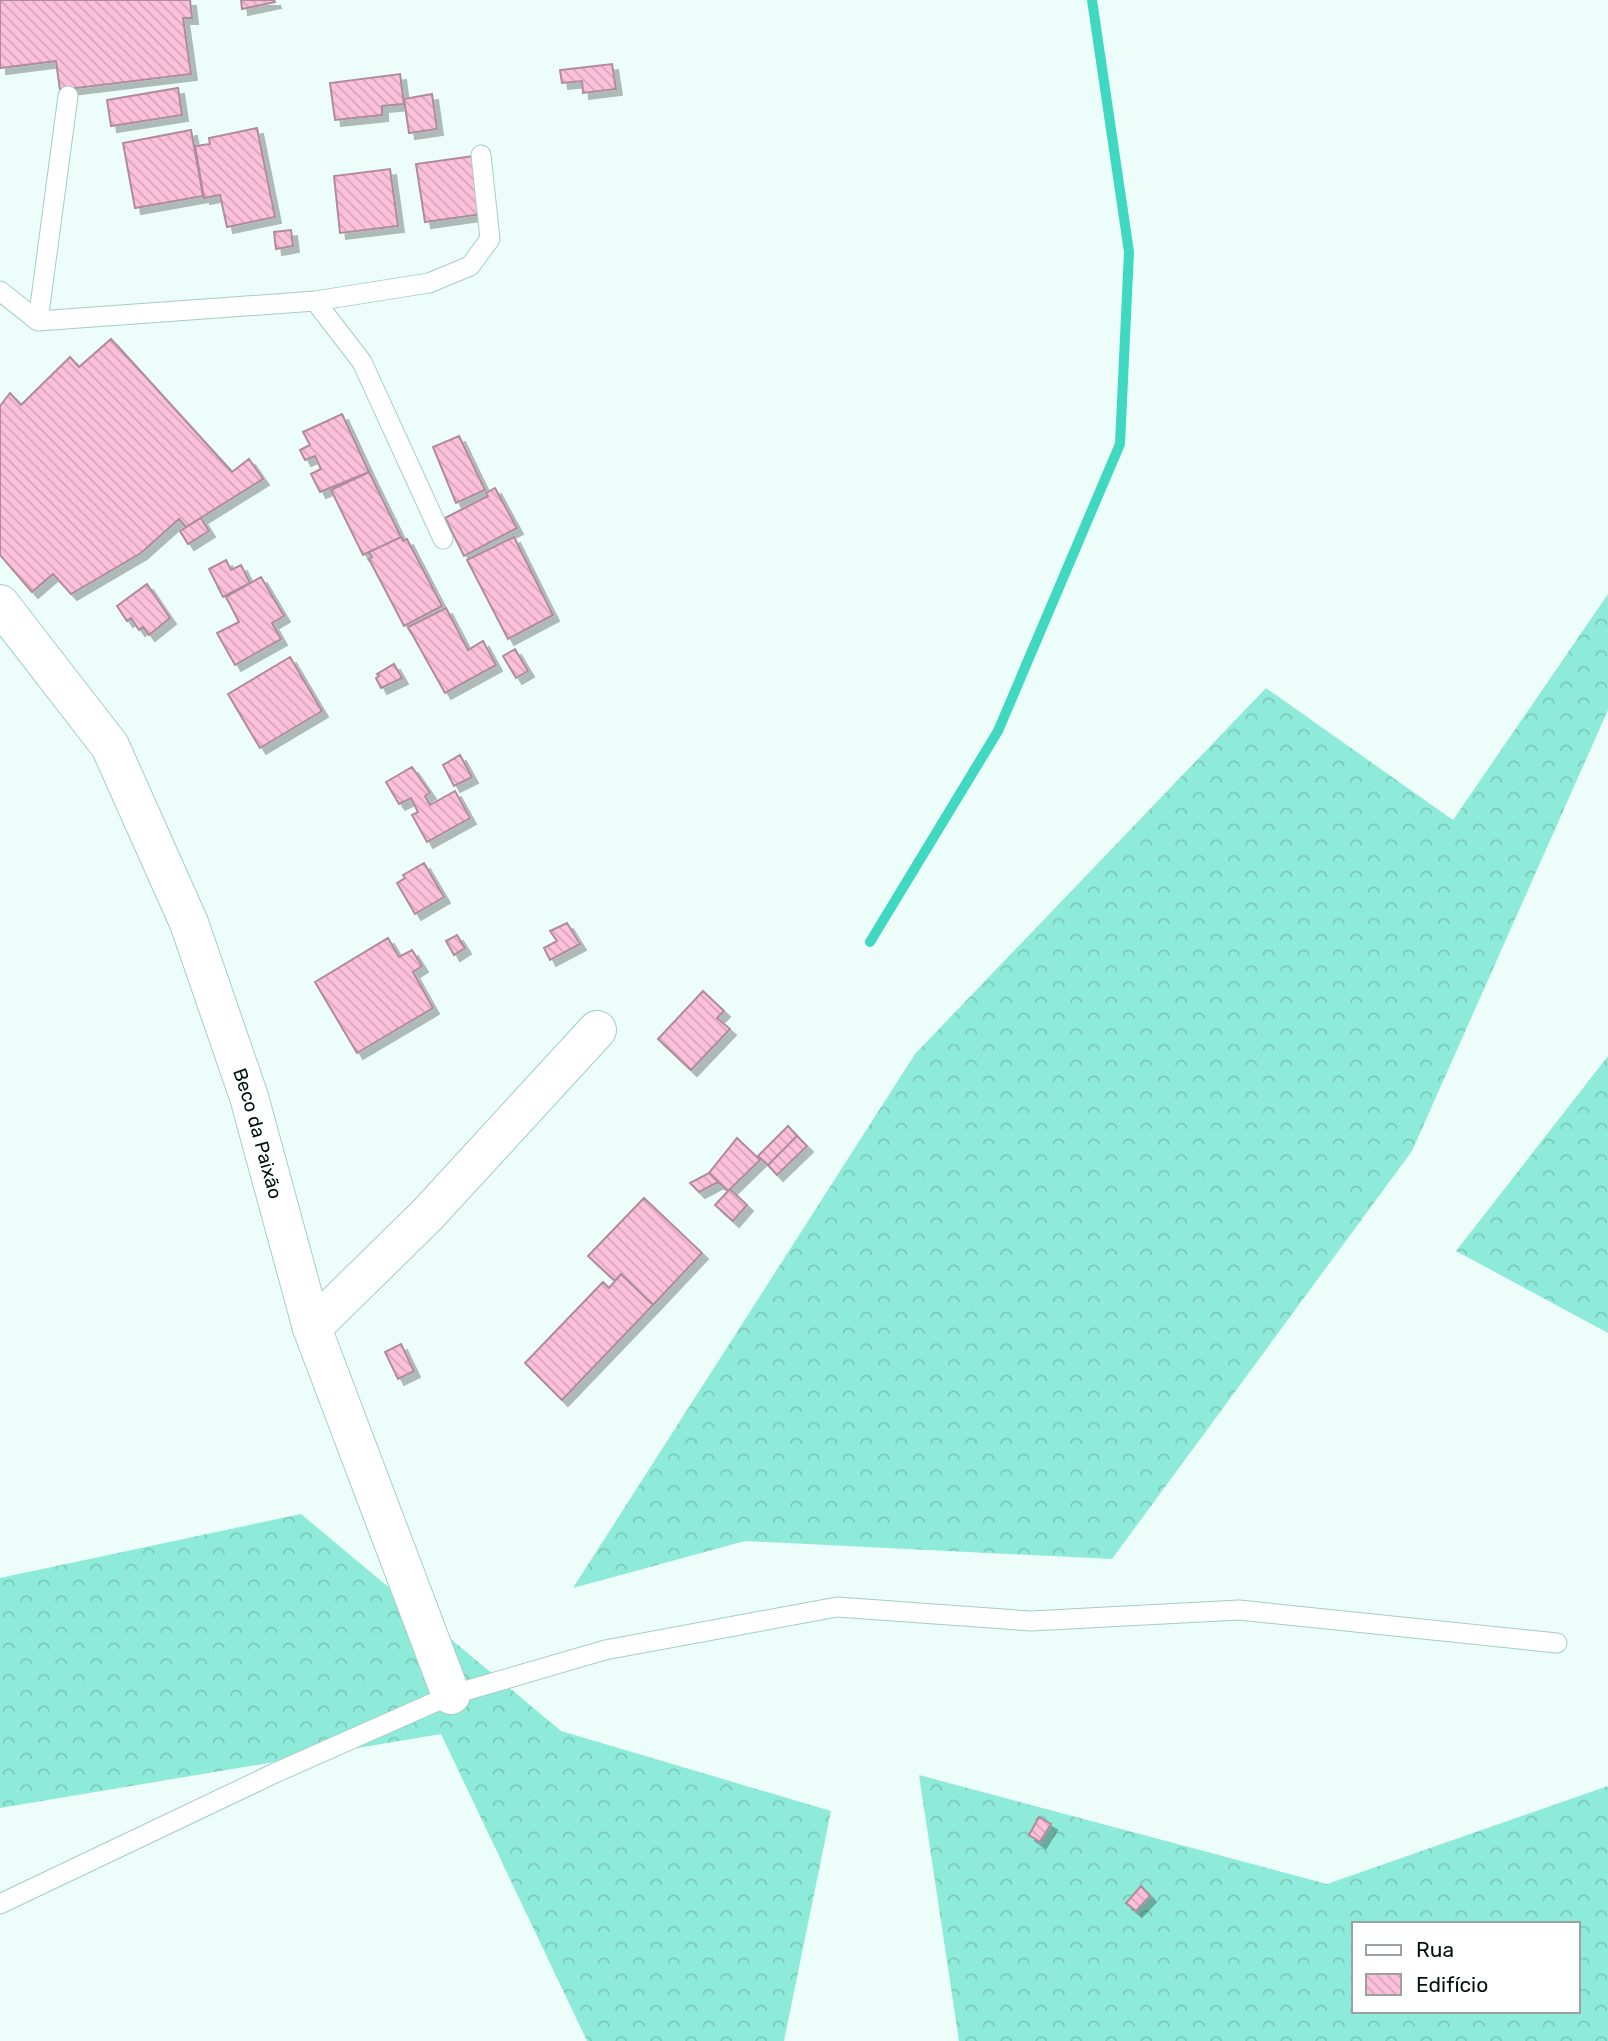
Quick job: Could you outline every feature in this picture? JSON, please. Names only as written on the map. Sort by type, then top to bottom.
[{"type":"street","name":"Beco da Paixão","points":[[0,604],[110,746],[189,923],[249,1097],[312,1328],[451,1695]]},
{"type":"street","points":[[312,1328],[428,1214],[597,1030]]},
{"type":"lane","points":[[38,321],[68,96]]},
{"type":"lane","points":[[0,291],[38,321],[315,301],[429,283],[470,266],[491,239],[481,155]]},
{"type":"lane","points":[[315,301],[362,362],[443,539]]},
{"type":"lane","points":[[0,1904],[275,1773],[451,1695],[605,1650],[837,1607],[1031,1621],[1238,1610],[1557,1643]]},
{"type":"green space","points":[[1608,594],[1608,710],[1412,1151],[1112,1559],[745,1541],[573,1588],[915,1054],[1266,688],[1453,820]]},
{"type":"green space","points":[[1608,1056],[1608,1333],[1456,1251]]},
{"type":"green space","points":[[301,1514],[561,1731],[831,1811],[784,2041],[587,2041],[441,1734],[0,1808],[0,1578]]},
{"type":"green space","points":[[919,1775],[1327,1884],[1608,1786],[1608,2041],[959,2041]]},
{"type":"building","points":[[0,0],[190,0],[192,18],[183,18],[191,74],[60,90],[56,61],[0,68]]},
{"type":"building","points":[[241,0],[274,0],[275,2],[242,9]]},
{"type":"building","points":[[612,64],[616,89],[583,93],[582,81],[562,83],[560,70]]},
{"type":"building","points":[[400,74],[404,104],[382,106],[382,115],[335,120],[330,83]]},
{"type":"building","points":[[178,88],[182,115],[111,126],[107,100]]},
{"type":"building","points":[[432,94],[437,129],[409,133],[404,99]]},
{"type":"building","points":[[257,128],[275,217],[227,227],[220,195],[204,198],[195,146],[210,144],[209,138]]},
{"type":"building","points":[[191,130],[203,196],[135,208],[123,143]]},
{"type":"building","points":[[474,156],[482,214],[425,222],[416,164]]},
{"type":"building","points":[[390,169],[398,226],[340,233],[334,176]]},
{"type":"building","points":[[291,230],[293,246],[276,249],[274,232]]},
{"type":"building","points":[[111,339],[232,472],[249,459],[263,479],[186,527],[179,519],[141,553],[71,594],[53,574],[32,592],[0,555],[0,406],[10,393],[21,405],[70,357],[79,367]]},
{"type":"building","points":[[342,414],[369,472],[320,492],[311,474],[321,469],[315,456],[305,460],[300,450],[310,445],[303,432]]},
{"type":"building","points":[[459,436],[485,490],[456,503],[433,447]]},
{"type":"building","points":[[369,472],[401,537],[363,555],[331,490]]},
{"type":"building","points":[[495,488],[517,528],[464,556],[445,518],[488,496],[486,493]]},
{"type":"building","points":[[201,518],[209,531],[188,544],[180,531]]},
{"type":"building","points":[[401,537],[403,541],[407,539],[442,606],[404,626],[369,559],[372,557],[369,552]]},
{"type":"building","points":[[514,537],[553,615],[508,639],[467,560]]},
{"type":"building","points":[[226,560],[231,570],[241,565],[250,583],[223,597],[209,569]]},
{"type":"building","points":[[261,577],[284,616],[272,623],[281,639],[235,665],[217,633],[239,622],[226,597]]},
{"type":"building","points":[[147,584],[170,618],[149,635],[143,627],[139,630],[131,618],[127,621],[117,606]]},
{"type":"building","points":[[446,608],[468,650],[483,641],[496,665],[445,693],[408,627]]},
{"type":"building","points":[[515,649],[528,671],[516,678],[503,656]]},
{"type":"building","points":[[290,657],[322,711],[260,748],[228,694]]},
{"type":"building","points":[[394,664],[402,678],[381,688],[377,674]]},
{"type":"building","points":[[460,755],[472,777],[454,786],[443,765]]},
{"type":"building","points":[[412,767],[430,793],[425,796],[430,805],[455,791],[470,818],[427,842],[412,815],[418,812],[411,798],[399,804],[386,782]]},
{"type":"building","points":[[424,863],[444,897],[415,914],[397,883],[405,878],[403,875]]},
{"type":"building","points":[[567,923],[580,944],[550,960],[544,948],[557,941],[550,931]]},
{"type":"building","points":[[457,935],[465,948],[454,955],[446,941]]},
{"type":"building","points":[[388,938],[399,957],[412,950],[422,966],[413,972],[433,1008],[357,1053],[315,982]]},
{"type":"building","points":[[703,991],[724,1011],[717,1018],[730,1029],[691,1070],[658,1039]]},
{"type":"building","points":[[788,1126],[797,1136],[768,1165],[758,1156]]},
{"type":"building","points":[[797,1136],[807,1146],[777,1175],[768,1165]]},
{"type":"building","points":[[737,1138],[760,1160],[728,1191],[709,1173]]},
{"type":"building","points":[[709,1173],[718,1182],[699,1192],[690,1183]]},
{"type":"building","points":[[730,1189],[747,1205],[733,1221],[715,1205]]},
{"type":"building","points":[[644,1198],[702,1253],[653,1305],[621,1274],[615,1281],[588,1256]]},
{"type":"building","points":[[621,1274],[653,1305],[562,1400],[525,1363],[603,1282],[609,1288]]},
{"type":"building","points":[[401,1344],[414,1371],[398,1379],[385,1352]]},
{"type":"building","points":[[1039,1817],[1051,1824],[1040,1842],[1029,1835]]},
{"type":"building","points":[[1141,1886],[1150,1896],[1136,1911],[1126,1903]]},
{"type":"waterway","points":[[870,942],[998,731],[1120,444],[1129,252],[1092,0]]}]
